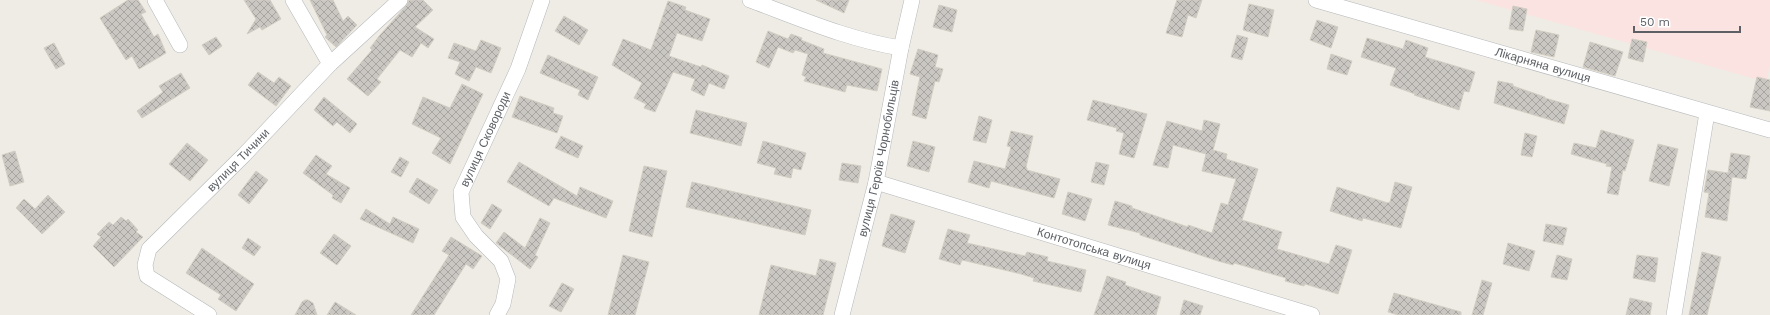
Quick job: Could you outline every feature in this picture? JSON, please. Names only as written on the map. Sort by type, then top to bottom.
[{"type":"street","points":[[155,0],[180,45]]},
{"type":"street","points":[[294,0],[330,64]]},
{"type":"street","name":"вулиця Тичини","points":[[209,315],[147,276],[145,265],[149,249],[244,155],[330,64],[400,0]]},
{"type":"street","name":"вулиця Сковороди","points":[[497,315],[503,304],[508,279],[502,260],[476,236],[463,217],[462,192],[518,69],[542,0]]},
{"type":"street","points":[[750,0],[879,45],[901,48]]},
{"type":"street","name":"вулиця Героїв Чорнобильців","points":[[842,315],[876,182],[901,48],[912,0]]},
{"type":"street","name":"Лікарняна вулиця","points":[[1316,0],[1770,130]]},
{"type":"street","points":[[1674,315],[1708,113]]},
{"type":"street","name":"Контотопська вулиця","points":[[876,182],[1312,315]]},
{"type":"shaded area","points":[[1476,0],[1770,0],[1770,65],[1766,82]]},
{"type":"building","points":[[128,0],[138,0],[146,12],[141,14],[154,37],[158,34],[166,53],[139,69],[132,56],[126,60],[100,18]]},
{"type":"building","points":[[244,0],[270,0],[281,19],[262,30],[260,27],[247,34],[256,19]]},
{"type":"building","points":[[310,0],[333,0],[343,21],[348,16],[357,25],[336,47],[325,37],[327,35]]},
{"type":"building","points":[[409,0],[423,0],[433,10],[415,27],[434,39],[428,48],[421,43],[412,57],[400,50],[377,79],[381,82],[368,96],[347,79],[372,50],[370,48],[406,6]]},
{"type":"building","points":[[816,0],[849,0],[844,13]]},
{"type":"building","points":[[1177,0],[1202,0],[1196,18],[1188,15],[1182,37],[1166,33]]},
{"type":"building","points":[[668,1],[686,7],[685,10],[710,19],[702,41],[677,33],[669,56],[701,67],[702,65],[729,76],[724,89],[709,83],[704,96],[691,90],[695,79],[673,72],[655,112],[644,108],[646,104],[634,98],[642,83],[612,65],[623,39],[651,50]]},
{"type":"building","points":[[1249,4],[1274,10],[1268,37],[1243,30]]},
{"type":"building","points":[[939,5],[957,10],[952,32],[933,27]]},
{"type":"building","points":[[1513,6],[1527,9],[1523,31],[1509,29]]},
{"type":"building","points":[[564,16],[588,30],[579,45],[555,31]]},
{"type":"building","points":[[1317,20],[1338,27],[1331,48],[1310,40]]},
{"type":"building","points":[[1536,30],[1559,35],[1554,57],[1531,52]]},
{"type":"building","points":[[768,31],[788,39],[791,34],[802,38],[801,40],[824,49],[823,53],[882,69],[877,91],[847,85],[845,92],[804,81],[806,77],[802,75],[808,54],[795,50],[793,53],[778,47],[769,68],[756,62]]},
{"type":"building","points":[[1237,35],[1248,38],[1242,60],[1231,57]]},
{"type":"building","points":[[216,37],[222,46],[209,55],[202,45]]},
{"type":"building","points":[[1367,38],[1403,49],[1406,40],[1428,48],[1425,57],[1475,72],[1469,92],[1464,91],[1459,110],[1414,95],[1415,94],[1390,85],[1396,68],[1361,57]]},
{"type":"building","points":[[1632,39],[1647,42],[1643,62],[1628,58]]},
{"type":"building","points":[[481,40],[501,48],[491,73],[476,67],[469,81],[455,74],[460,62],[448,58],[454,43],[476,51]]},
{"type":"building","points":[[1590,42],[1623,52],[1615,76],[1583,67]]},
{"type":"building","points":[[54,43],[65,64],[56,69],[44,48]]},
{"type":"building","points":[[918,49],[938,55],[935,67],[943,69],[939,82],[935,81],[926,119],[912,115],[920,77],[910,74]]},
{"type":"building","points":[[1331,54],[1352,61],[1347,75],[1327,69]]},
{"type":"building","points":[[548,55],[598,77],[588,100],[578,95],[580,90],[540,73]]},
{"type":"building","points":[[258,72],[274,83],[279,77],[291,86],[276,106],[248,85]]},
{"type":"building","points":[[181,73],[190,88],[142,118],[137,111],[163,92],[159,86]]},
{"type":"building","points":[[1757,77],[1770,80],[1770,111],[1750,107]]},
{"type":"building","points":[[1498,81],[1513,84],[1513,86],[1545,98],[1569,105],[1564,124],[1494,103]]},
{"type":"building","points":[[462,84],[483,94],[450,164],[432,153],[441,138],[412,124],[423,97],[450,108]]},
{"type":"building","points":[[520,96],[554,108],[553,113],[563,116],[557,133],[512,117]]},
{"type":"building","points":[[324,97],[357,124],[350,133],[337,122],[333,126],[314,110]]},
{"type":"building","points":[[1093,100],[1147,114],[1134,158],[1119,154],[1124,133],[1116,131],[1117,128],[1087,120]]},
{"type":"building","points":[[696,110],[747,123],[741,146],[690,133]]},
{"type":"building","points":[[979,116],[992,120],[986,143],[973,140]]},
{"type":"building","points":[[1204,120],[1220,124],[1213,150],[1227,154],[1226,159],[1258,169],[1242,220],[1282,232],[1277,249],[1329,264],[1336,245],[1352,250],[1338,294],[1305,284],[1304,286],[1285,281],[1286,278],[1234,263],[1233,265],[1218,261],[1140,235],[1140,233],[1108,225],[1115,201],[1188,227],[1188,225],[1212,233],[1221,203],[1228,205],[1236,179],[1202,171],[1206,154],[1173,145],[1168,168],[1153,165],[1167,121],[1202,131]]},
{"type":"building","points":[[1601,130],[1634,140],[1625,171],[1623,170],[1618,195],[1607,193],[1612,167],[1606,166],[1607,164],[1571,154],[1574,143],[1596,148]]},
{"type":"building","points":[[1011,131],[1033,136],[1026,167],[1027,170],[1060,179],[1054,198],[991,181],[989,188],[968,182],[974,161],[1005,169],[1011,147],[1007,146]]},
{"type":"building","points":[[1525,133],[1537,136],[1532,157],[1521,155]]},
{"type":"building","points":[[561,136],[583,146],[578,158],[555,148]]},
{"type":"building","points":[[763,141],[806,153],[801,170],[793,168],[791,178],[774,174],[776,168],[757,163]]},
{"type":"building","points":[[913,141],[935,147],[929,172],[907,166]]},
{"type":"building","points":[[187,143],[208,160],[190,181],[169,164]]},
{"type":"building","points":[[1658,144],[1678,149],[1669,186],[1649,181]]},
{"type":"building","points":[[15,151],[24,182],[10,186],[2,155]]},
{"type":"building","points":[[1731,153],[1750,156],[1746,179],[1732,177],[1727,221],[1705,217],[1709,193],[1704,192],[1708,170],[1728,173]]},
{"type":"building","points":[[316,155],[332,166],[326,174],[350,188],[341,203],[332,198],[333,195],[303,173]]},
{"type":"building","points":[[400,157],[409,162],[401,177],[391,172]]},
{"type":"building","points":[[519,162],[577,196],[580,187],[613,201],[606,218],[554,198],[549,206],[507,182]]},
{"type":"building","points":[[1096,162],[1109,165],[1104,185],[1091,182]]},
{"type":"building","points":[[842,163],[861,166],[858,183],[839,180]]},
{"type":"building","points":[[644,166],[667,171],[652,237],[629,231]]},
{"type":"building","points":[[256,171],[268,180],[249,204],[238,195]]},
{"type":"building","points":[[417,178],[438,190],[429,204],[409,192]]},
{"type":"building","points":[[692,182],[811,210],[805,235],[686,207]]},
{"type":"building","points":[[1395,182],[1412,187],[1401,228],[1363,218],[1362,221],[1330,211],[1337,187],[1388,203],[1390,202]]},
{"type":"building","points":[[1068,192],[1092,199],[1085,221],[1062,214]]},
{"type":"building","points":[[48,195],[65,212],[42,234],[16,208],[24,199],[35,209]]},
{"type":"building","points":[[492,204],[502,210],[490,229],[481,223]]},
{"type":"building","points":[[366,209],[390,224],[393,217],[419,229],[413,243],[360,219]]},
{"type":"building","points":[[891,214],[915,221],[905,253],[882,246]]},
{"type":"building","points":[[121,217],[126,221],[128,219],[138,230],[136,232],[143,237],[114,267],[93,246],[101,237],[97,234],[109,222],[113,225]]},
{"type":"building","points":[[540,218],[550,223],[535,255],[538,257],[530,269],[496,243],[504,232],[525,248]]},
{"type":"building","points":[[1546,224],[1567,228],[1563,245],[1543,241]]},
{"type":"building","points":[[948,229],[970,235],[967,243],[1025,256],[1027,252],[1048,257],[1047,261],[1086,270],[1081,292],[1033,281],[1034,278],[1021,274],[962,260],[960,265],[939,259]]},
{"type":"building","points":[[334,234],[351,246],[337,265],[320,253]]},
{"type":"building","points":[[451,237],[482,256],[473,269],[466,264],[434,315],[411,315],[449,255],[442,251]]},
{"type":"building","points":[[248,238],[261,247],[254,256],[242,248]]},
{"type":"building","points":[[1508,243],[1535,251],[1529,271],[1503,264]]},
{"type":"building","points":[[202,248],[254,284],[236,311],[218,299],[221,295],[186,273]]},
{"type":"building","points":[[1702,252],[1721,257],[1707,315],[1689,315]]},
{"type":"building","points":[[623,255],[649,262],[635,315],[608,315]]},
{"type":"building","points":[[1557,255],[1572,259],[1567,280],[1551,277]]},
{"type":"building","points":[[1637,255],[1658,258],[1655,282],[1633,278]]},
{"type":"building","points":[[820,259],[836,263],[823,315],[759,315],[771,265],[816,276]]},
{"type":"building","points":[[1107,276],[1126,282],[1125,285],[1161,297],[1156,315],[1094,315]]},
{"type":"building","points":[[1482,280],[1492,283],[1483,315],[1472,315]]},
{"type":"building","points":[[562,283],[574,289],[561,312],[549,306]]},
{"type":"building","points":[[1394,293],[1461,312],[1461,315],[1398,315],[1388,312]]},
{"type":"building","points":[[1630,298],[1652,303],[1650,315],[1626,315]]},
{"type":"building","points":[[305,300],[313,303],[317,315],[295,315],[302,302]]},
{"type":"building","points":[[1184,300],[1203,306],[1200,315],[1180,315]]},
{"type":"building","points":[[335,302],[356,315],[327,315]]}]
